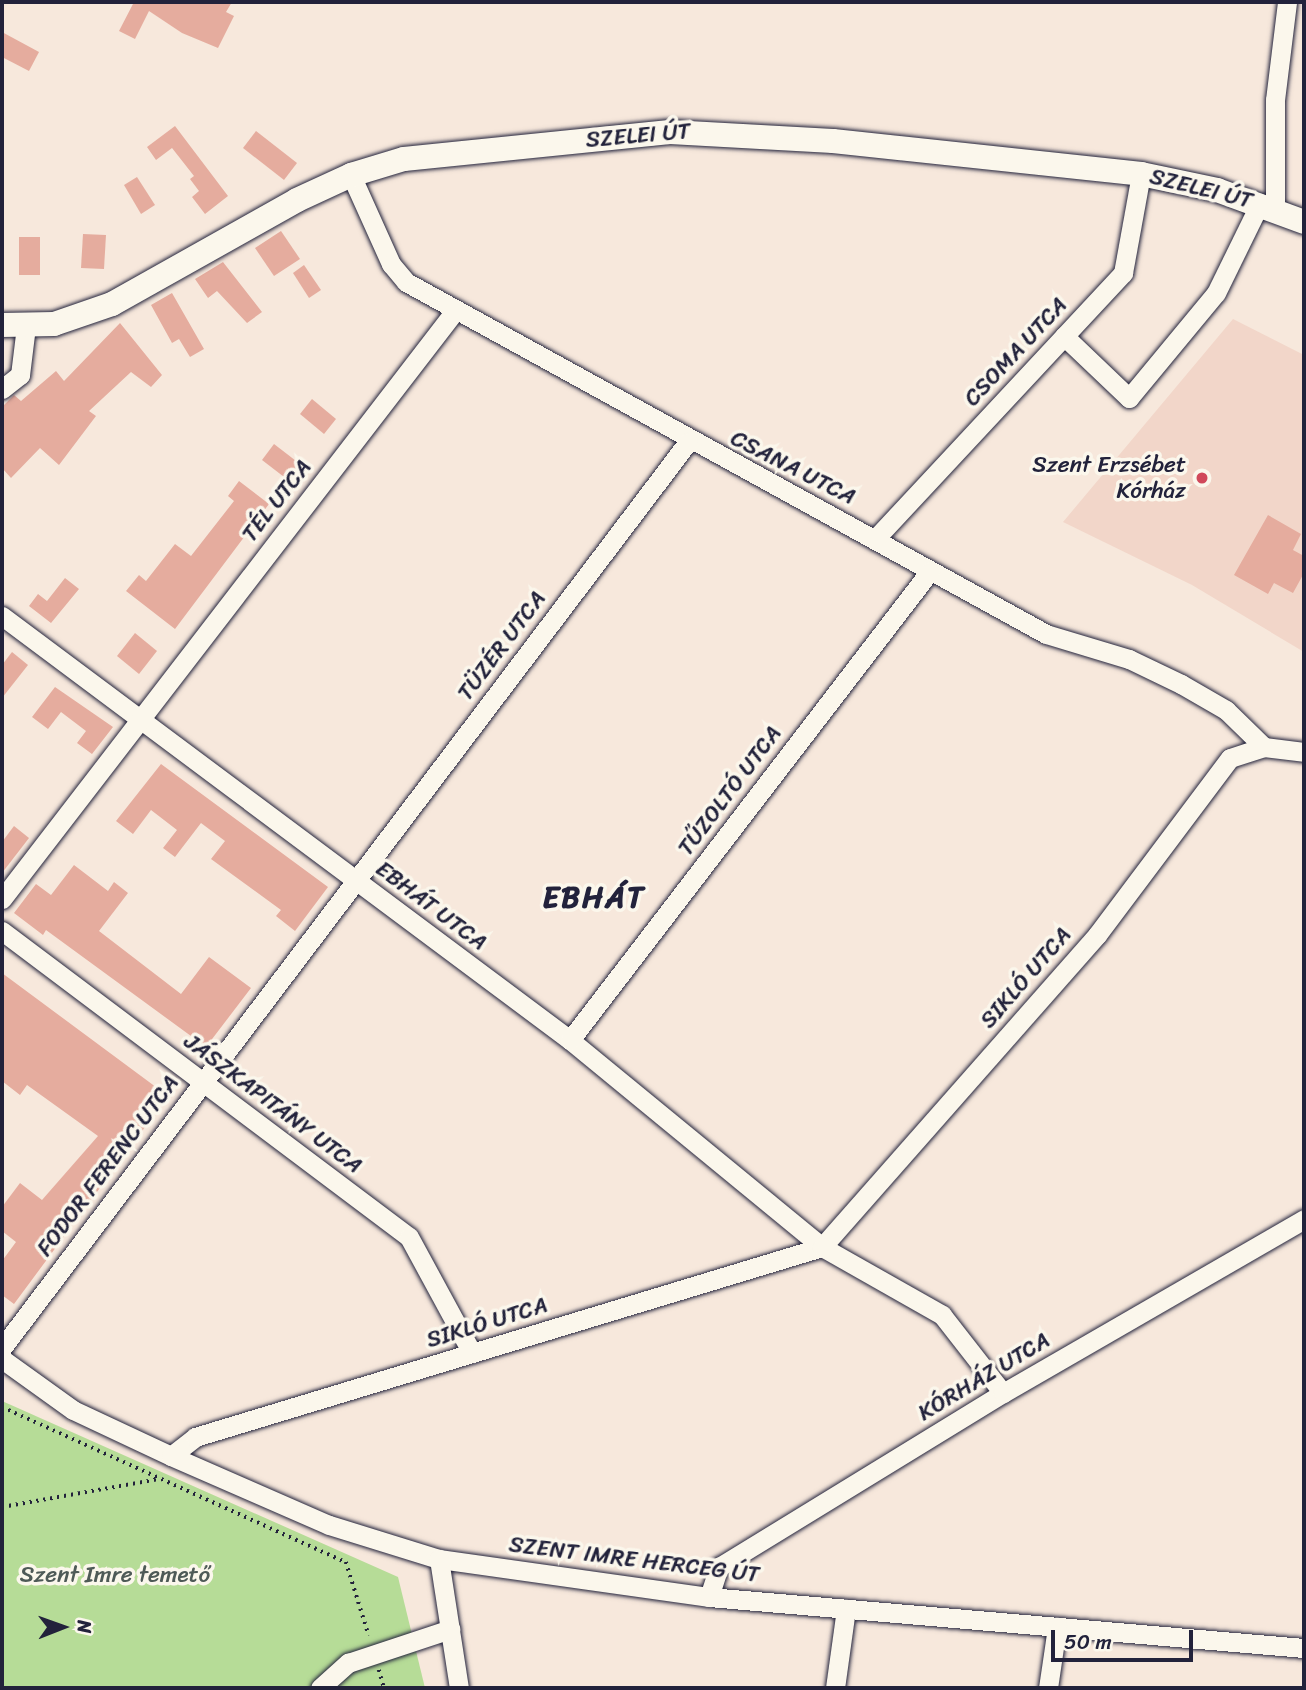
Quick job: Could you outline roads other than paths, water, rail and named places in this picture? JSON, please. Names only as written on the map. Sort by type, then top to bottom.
[{"type":"main road","name":"SZELEI ÚT","points":[[14,325],[54,324],[112,304],[351,175],[458,152],[708,130],[1142,174],[1267,206],[1304,222]]},
{"type":"street","points":[[1064,336],[1129,398],[1216,293],[1267,206],[1275,100],[1287,2]]},
{"type":"street","name":"CSOMA UTCA","points":[[875,539],[1123,273],[1142,174]]},
{"type":"street","name":"CSANA UTCA","points":[[351,175],[391,264],[406,282],[453,312],[688,442],[875,539],[930,572],[1046,634],[1129,659],[1181,684],[1226,709],[1264,747]]},
{"type":"street","name":"TÉL UTCA","points":[[2,899],[453,312]]},
{"type":"street","points":[[2,389],[20,375],[14,325]]},
{"type":"street","name":"TÜZÉR UTCA","points":[[355,880],[688,442]]},
{"type":"street","name":"TŰZOLTÓ UTCA","points":[[570,1040],[930,572]]},
{"type":"street","name":"EBHÁT UTCA","points":[[2,615],[570,1040],[822,1247]]},
{"type":"street","points":[[1264,747],[1304,752]]},
{"type":"street","name":"SIKLÓ UTCA","points":[[171,1456],[195,1437],[822,1247],[1097,935],[1230,758],[1264,747]]},
{"type":"street","name":"FODOR FERENC UTCA","points":[[2,1348],[355,880]]},
{"type":"street","name":"JÁSZKAPITÁNY UTCA","points":[[2,931],[408,1237],[472,1353]]},
{"type":"street","name":"KÓRHÁZ UTCA","points":[[709,1597],[719,1567],[1003,1393],[1304,1219]]},
{"type":"street","points":[[822,1247],[942,1315],[1003,1393]]},
{"type":"street","name":"SZENT IMRE HERCEG ÚT","points":[[2,1359],[73,1410],[171,1456],[329,1525],[439,1559],[709,1597],[1304,1648]]},
{"type":"street","points":[[439,1559],[459,1688]]},
{"type":"street","points":[[835,1688],[846,1609]]},
{"type":"street","points":[[1048,1688],[1057,1627]]},
{"type":"street","points":[[320,1688],[348,1663],[450,1629]]},
{"type":"place","name":"Szent Erzsébet Kórház","points":[[1202,478]]},
{"type":"district","name":"EBHÁT","points":[[594,897]]},
{"type":"park label","name":"Szent Imre temető","points":[[115,1575]]}]
